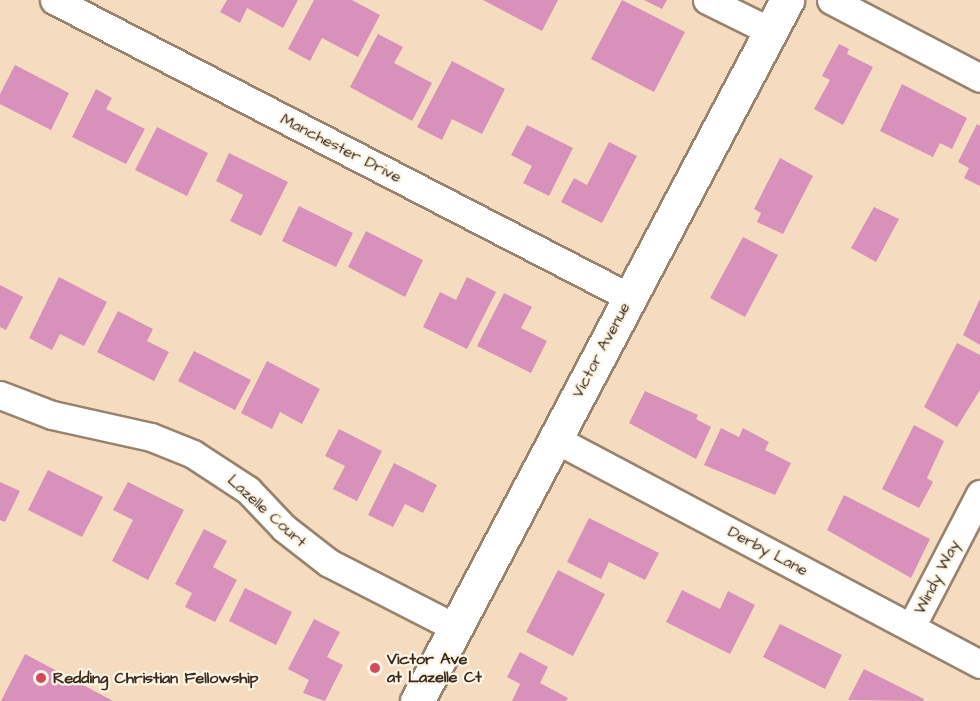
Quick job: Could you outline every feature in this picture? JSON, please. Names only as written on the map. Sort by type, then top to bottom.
[{"type":"main road","name":"Victor Avenue","points":[[417,701],[787,0]]},
{"type":"street","name":"Manchester Drive","points":[[54,0],[629,297]]},
{"type":"street","points":[[707,0],[770,31]]},
{"type":"street","points":[[831,0],[980,78]]},
{"type":"street","name":"Lazelle Court","points":[[0,395],[52,415],[151,437],[193,454],[248,490],[284,528],[329,562],[456,628]]},
{"type":"street","name":"Derby Lane","points":[[555,439],[980,663]]},
{"type":"street","name":"Windy Way","points":[[911,627],[980,494]]},
{"type":"building","points":[[227,0],[298,0],[283,28],[247,8],[240,23],[220,12]]},
{"type":"building","points":[[314,0],[352,0],[380,15],[358,57],[322,38],[310,61],[288,49]]},
{"type":"building","points":[[483,0],[558,0],[542,31]]},
{"type":"building","points":[[622,0],[685,32],[654,92],[591,59]]},
{"type":"building","points":[[644,0],[667,0],[662,9]]},
{"type":"building","points":[[378,34],[403,47],[394,63],[432,83],[412,121],[350,87]]},
{"type":"building","points":[[839,44],[849,49],[847,54],[873,67],[843,125],[814,109],[830,80],[822,76]]},
{"type":"building","points":[[452,61],[505,89],[482,134],[452,119],[442,140],[417,127]]},
{"type":"building","points":[[15,65],[69,93],[51,130],[0,104],[0,94]]},
{"type":"building","points":[[902,84],[967,118],[952,149],[940,143],[933,157],[880,131]]},
{"type":"building","points":[[96,89],[112,98],[106,109],[145,129],[126,164],[72,137]]},
{"type":"building","points":[[977,124],[980,126],[980,186],[964,178],[969,168],[958,162]]},
{"type":"building","points":[[527,125],[573,148],[549,196],[523,183],[532,166],[511,155]]},
{"type":"building","points":[[157,127],[208,153],[187,196],[135,170]]},
{"type":"building","points":[[609,142],[637,156],[602,223],[561,202],[574,178],[587,185]]},
{"type":"building","points":[[229,153],[288,182],[261,236],[230,221],[243,195],[216,181]]},
{"type":"building","points":[[780,158],[813,176],[783,234],[757,222],[761,213],[754,209]]},
{"type":"building","points":[[299,206],[353,233],[336,267],[282,241]]},
{"type":"building","points":[[874,207],[899,219],[876,262],[851,248]]},
{"type":"building","points":[[366,231],[423,260],[405,297],[348,267]]},
{"type":"building","points":[[743,237],[778,255],[745,317],[710,298]]},
{"type":"building","points":[[59,277],[107,302],[84,346],[60,334],[52,350],[29,338]]},
{"type":"building","points":[[467,277],[496,292],[467,349],[423,327],[440,292],[456,300]]},
{"type":"building","points":[[0,285],[23,297],[6,330],[0,327]]},
{"type":"building","points":[[504,293],[532,307],[521,328],[547,341],[531,373],[477,346]]},
{"type":"building","points":[[980,299],[980,345],[963,335]]},
{"type":"building","points":[[118,311],[153,329],[147,341],[169,352],[154,381],[97,352]]},
{"type":"building","points":[[957,343],[980,355],[980,390],[957,427],[924,407]]},
{"type":"building","points":[[194,351],[251,380],[235,410],[178,381]]},
{"type":"building","points":[[267,361],[320,389],[302,424],[280,412],[272,429],[241,413]]},
{"type":"building","points":[[645,391],[698,415],[696,419],[711,427],[696,459],[629,423]]},
{"type":"building","points":[[914,425],[944,441],[927,478],[933,482],[919,508],[882,489]]},
{"type":"building","points":[[721,428],[739,437],[743,428],[769,442],[765,450],[791,463],[775,495],[704,465]]},
{"type":"building","points":[[339,429],[382,451],[357,501],[333,489],[345,466],[325,456]]},
{"type":"building","points":[[394,463],[437,485],[423,513],[405,504],[393,527],[368,515]]},
{"type":"building","points":[[48,470],[103,497],[82,537],[28,510]]},
{"type":"building","points":[[0,482],[20,491],[5,522],[0,520]]},
{"type":"building","points":[[128,482],[184,510],[148,580],[112,561],[133,520],[113,510]]},
{"type":"building","points":[[844,495],[930,539],[911,578],[827,530]]},
{"type":"building","points":[[589,518],[659,553],[645,580],[609,562],[601,579],[567,562]]},
{"type":"building","points":[[204,529],[227,541],[213,567],[237,580],[215,622],[185,607],[192,593],[175,584]]},
{"type":"building","points":[[558,570],[605,594],[573,656],[526,632]]},
{"type":"building","points":[[245,588],[292,612],[276,645],[229,621]]},
{"type":"building","points":[[682,590],[720,609],[728,591],[755,605],[730,654],[666,622]]},
{"type":"building","points":[[314,619],[340,632],[327,657],[343,665],[325,701],[303,693],[309,680],[288,669]]},
{"type":"building","points":[[780,624],[842,655],[825,689],[763,657]]},
{"type":"building","points":[[520,652],[548,667],[540,683],[568,698],[566,701],[512,701],[520,684],[507,677]]},
{"type":"building","name":"Redding Christian Fellowship","points":[[25,654],[113,701],[1,701]]},
{"type":"building","points":[[864,669],[924,699],[923,701],[848,700]]},
{"type":"place","name":"Victor Ave at Lazelle Ct","points":[[375,668]]},
{"type":"place","name":"Redding Christian Fellowship","points":[[41,678]]}]
